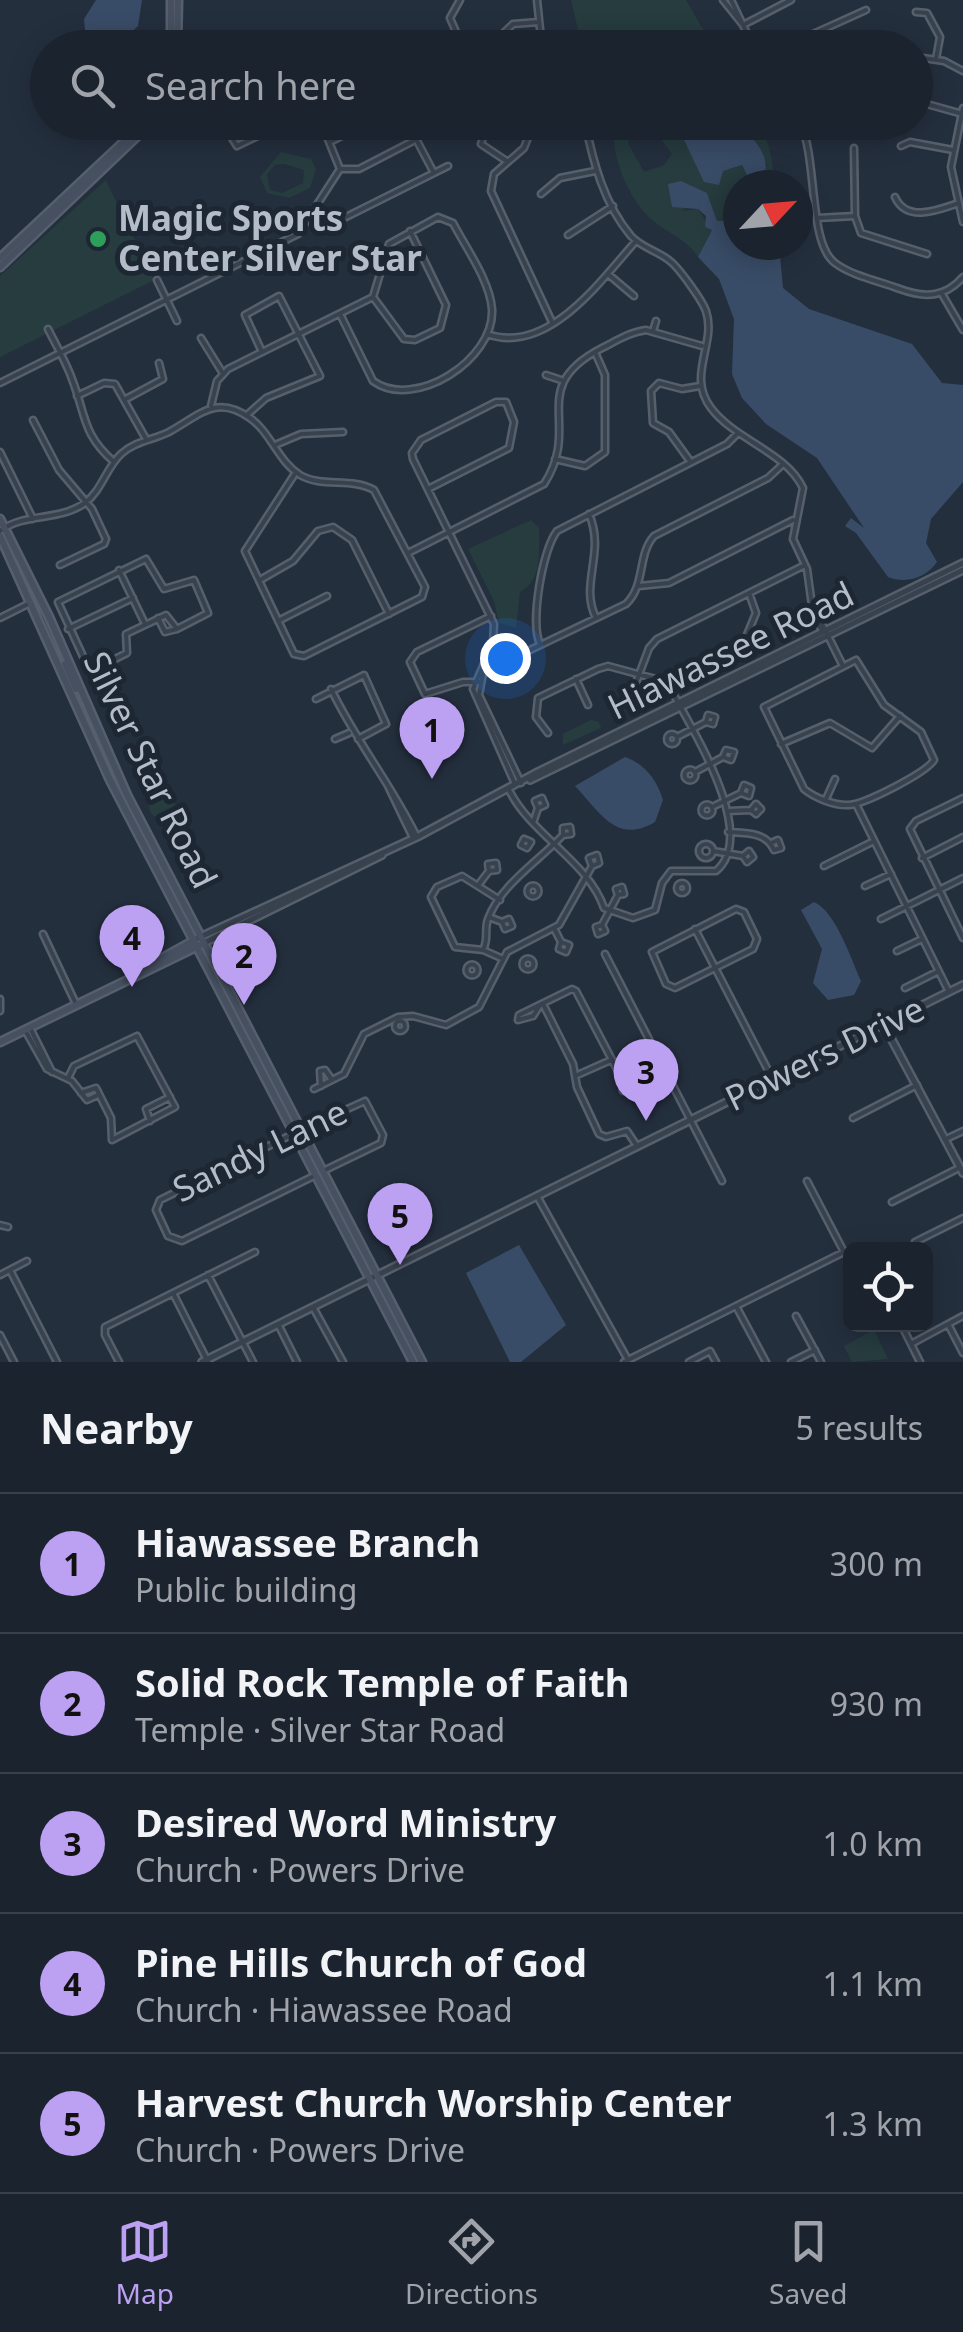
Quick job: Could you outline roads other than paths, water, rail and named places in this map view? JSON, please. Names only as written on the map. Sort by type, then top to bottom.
[{"type":"main road","points":[[174,30],[175,0]]},
{"type":"main road","points":[[0,258],[130,140]]},
{"type":"main road","points":[[0,267],[64,202]]},
{"type":"main road","name":"Silver Star Road","points":[[0,519],[2,532],[51,642],[238,1023],[298,1131]]},
{"type":"main road","name":"Silver Star Road","points":[[2,532],[63,647],[88,732],[258,1046],[395,1328],[419,1361]]},
{"type":"main road","points":[[32,602],[39,606],[63,647]]},
{"type":"main road","points":[[88,732],[116,772]]},
{"type":"main road","name":"Hiawassee Road","points":[[0,1042],[201,941]]},
{"type":"main road","points":[[238,1023],[258,1046]]},
{"type":"main road","name":"Silver Star Road","points":[[372,1278],[419,1361]]},
{"type":"street","points":[[455,30],[450,18],[460,0]]},
{"type":"street","points":[[538,0],[540,30]]},
{"type":"street","points":[[723,0],[743,24]]},
{"type":"street","points":[[731,0],[746,30]]},
{"type":"street","points":[[743,24],[791,0]]},
{"type":"street","points":[[822,30],[866,10]]},
{"type":"street","points":[[916,12],[927,13],[940,37],[936,59]]},
{"type":"street","points":[[507,30],[513,24],[539,22]]},
{"type":"street","points":[[933,59],[963,72]]},
{"type":"street","points":[[933,105],[962,111],[953,150],[956,204],[963,222]]},
{"type":"street","points":[[0,383],[285,242],[315,214],[340,169],[330,142],[334,140]]},
{"type":"street","points":[[340,169],[359,168],[417,140],[434,173]]},
{"type":"street","points":[[482,140],[481,144],[508,162]]},
{"type":"street","points":[[527,140],[524,148],[494,174],[492,200],[552,322]]},
{"type":"street","points":[[589,140],[595,171],[636,240],[672,262],[703,304],[708,322],[700,386],[711,408],[782,464],[804,488],[792,538],[805,565],[812,605],[842,664]]},
{"type":"street","points":[[807,140],[813,161],[822,249],[837,265],[914,294],[942,294],[963,277]]},
{"type":"street","points":[[901,146],[910,142],[953,150]]},
{"type":"street","points":[[854,148],[855,216],[861,232],[927,254]]},
{"type":"street","points":[[315,214],[326,220],[342,219],[448,166]]},
{"type":"street","points":[[541,194],[560,178],[595,171]]},
{"type":"street","points":[[895,197],[905,209],[920,213],[956,204]]},
{"type":"street","points":[[568,235],[613,206]]},
{"type":"street","points":[[817,218],[855,216]]},
{"type":"street","points":[[212,406],[222,374],[373,296],[389,244],[438,217],[453,223],[487,292],[492,311],[487,334],[466,364],[413,391],[389,390],[373,381],[340,314]]},
{"type":"street","points":[[373,296],[404,339],[414,340],[440,328],[446,306],[410,231]]},
{"type":"street","points":[[487,334],[510,342],[579,305],[636,240]]},
{"type":"street","points":[[608,274],[634,296]]},
{"type":"street","points":[[157,280],[177,321]]},
{"type":"street","points":[[942,294],[963,330]]},
{"type":"street","points":[[247,416],[266,398],[318,380],[319,372],[284,299],[274,297],[244,315],[262,352]]},
{"type":"street","points":[[653,331],[656,321]]},
{"type":"street","points":[[48,329],[95,444],[114,462]]},
{"type":"street","points":[[408,554],[539,489],[561,433],[561,380],[571,365],[636,331],[653,331],[704,347]]},
{"type":"street","points":[[201,338],[222,374]]},
{"type":"street","points":[[554,459],[585,466],[605,452],[605,375],[595,352]]},
{"type":"street","points":[[124,400],[164,379],[159,362]]},
{"type":"street","points":[[546,375],[561,380]]},
{"type":"street","points":[[76,396],[109,382],[146,439]]},
{"type":"street","points":[[691,462],[669,432],[655,428],[651,418],[654,385],[700,386]]},
{"type":"street","points":[[386,398],[389,390]]},
{"type":"street","points":[[428,489],[509,448],[514,434],[512,411],[506,402],[496,402],[416,443],[413,458],[428,489],[450,532],[491,616],[494,633],[477,681],[476,705],[516,786],[520,812],[584,879],[594,884],[609,911],[634,918],[655,910],[665,876],[680,868],[716,871],[727,853],[727,800],[666,682]]},
{"type":"street","points":[[2,532],[30,520],[57,517],[88,501],[114,462],[146,439],[170,431],[212,406],[229,406],[247,416],[296,472],[312,480],[349,481],[374,490],[425,588],[422,597],[298,657],[247,559],[246,545],[270,518],[296,472]]},
{"type":"street","points":[[33,420],[60,470],[88,501],[106,538],[60,566]]},
{"type":"street","points":[[274,446],[301,434],[343,432]]},
{"type":"street","points":[[541,645],[534,628],[551,538],[589,514],[727,444],[738,433]]},
{"type":"street","points":[[0,452],[30,520]]},
{"type":"street","points":[[486,658],[503,663],[630,600],[639,586],[646,546],[654,536],[768,478],[782,464]]},
{"type":"street","points":[[589,514],[598,540],[589,596],[596,618]]},
{"type":"street","points":[[639,586],[669,583],[794,519]]},
{"type":"street","points":[[258,581],[293,562],[318,531],[340,530],[352,540],[389,614]]},
{"type":"street","points":[[158,618],[166,633],[176,629],[208,612],[196,581],[167,591],[146,559],[58,602],[84,662],[103,665],[128,651],[126,634],[158,618],[168,616],[176,629]]},
{"type":"street","points":[[634,688],[652,643],[805,565]]},
{"type":"street","name":"Hiawassee Road","points":[[201,941],[963,567]]},
{"type":"street","points":[[119,570],[145,624]]},
{"type":"street","points":[[548,733],[534,709],[542,695],[576,679],[608,666],[666,682],[738,646],[756,613],[749,593]]},
{"type":"street","points":[[278,620],[326,596]]},
{"type":"street","points":[[68,629],[132,598]]},
{"type":"street","points":[[0,618],[32,602]]},
{"type":"street","points":[[477,681],[425,694],[410,662],[417,652],[491,616]]},
{"type":"street","points":[[752,625],[762,629]]},
{"type":"street","points":[[856,660],[878,698],[920,732],[934,760],[929,768],[856,804],[826,800],[804,789],[764,711],[766,703],[842,664],[856,660]]},
{"type":"street","points":[[316,699],[359,675],[364,676],[386,724],[356,740]]},
{"type":"street","points":[[576,679],[588,705]]},
{"type":"street","points":[[331,689],[351,732],[388,783],[415,838]]},
{"type":"street","points":[[782,744],[830,723],[872,748],[900,716]]},
{"type":"street","points":[[677,737],[706,722]]},
{"type":"street","points":[[335,739],[351,732]]},
{"type":"street","points":[[695,772],[723,758]]},
{"type":"street","points":[[826,800],[835,779]]},
{"type":"street","points":[[712,807],[741,793]]},
{"type":"street","points":[[963,798],[916,821],[910,834],[963,938]]},
{"type":"street","points":[[856,804],[948,992]]},
{"type":"street","points":[[533,823],[538,808]]},
{"type":"street","points":[[729,811],[751,810]]},
{"type":"street","points":[[728,832],[756,834],[771,843]]},
{"type":"street","points":[[474,965],[488,917],[563,835]]},
{"type":"street","points":[[922,858],[963,837]]},
{"type":"street","points":[[530,842],[546,838]]},
{"type":"street","points":[[824,866],[874,841]]},
{"type":"street","points":[[712,852],[743,856]]},
{"type":"street","points":[[314,1089],[347,1069],[359,1038],[396,1020],[413,1016],[446,1025],[462,1019],[483,1001],[501,958],[554,928],[592,866]]},
{"type":"street","points":[[680,868],[682,883]]},
{"type":"street","points":[[479,884],[489,871]]},
{"type":"street","points":[[865,886],[890,874]]},
{"type":"street","points":[[500,900],[479,884],[458,877],[437,887],[431,897],[455,947],[481,950],[501,958]]},
{"type":"street","points":[[880,920],[963,878]]},
{"type":"street","points":[[602,924],[618,896]]},
{"type":"street","points":[[744,909],[757,944],[670,987],[652,956],[655,948],[696,929],[744,909]]},
{"type":"street","points":[[488,917],[502,922]]},
{"type":"street","points":[[956,922],[963,918]]},
{"type":"street","points":[[554,928],[562,942]]},
{"type":"street","points":[[696,929],[772,1078]]},
{"type":"street","points":[[43,934],[76,1004]]},
{"type":"street","points":[[897,951],[922,939]]},
{"type":"street","points":[[520,945],[526,958]]},
{"type":"street","points":[[605,954],[722,1181]]},
{"type":"street","points":[[905,988],[938,972]]},
{"type":"street","name":"Powers Drive","points":[[206,1361],[963,985]]},
{"type":"street","points":[[623,1091],[612,1060],[576,991],[541,1004],[600,1136],[627,1131],[637,1146]]},
{"type":"street","points":[[0,999],[0,1011]]},
{"type":"street","points":[[884,1025],[962,1171],[892,1202]]},
{"type":"street","points":[[27,1029],[52,1072],[68,1078],[81,1093],[95,1087],[111,1118],[112,1140],[174,1108],[138,1036],[74,1066],[68,1078]]},
{"type":"street","points":[[575,1076],[612,1060]]},
{"type":"street","points":[[321,1086],[320,1071],[325,1070],[332,1080]]},
{"type":"street","points":[[853,1118],[917,1085]]},
{"type":"street","points":[[150,1121],[146,1109],[170,1097]]},
{"type":"street","name":"Sandy Lane","points":[[361,1101],[383,1135],[381,1142],[182,1241],[168,1236],[156,1210],[160,1200],[298,1131],[361,1101]]},
{"type":"street","points":[[946,1139],[963,1130]]},
{"type":"street","points":[[538,1196],[626,1361],[844,1252],[807,1181]]},
{"type":"street","points":[[915,1242],[963,1218]]},
{"type":"street","points":[[0,1225],[8,1227]]},
{"type":"street","points":[[126,1358],[119,1362],[104,1329],[255,1252]]},
{"type":"street","points":[[0,1275],[26,1261]]},
{"type":"street","points":[[10,1270],[57,1362]]},
{"type":"street","points":[[208,1275],[253,1362]]},
{"type":"street","points":[[172,1293],[206,1361]]},
{"type":"street","points":[[736,1306],[766,1362]]},
{"type":"street","points":[[314,1307],[342,1362]]},
{"type":"street","points":[[796,1316],[821,1362]]},
{"type":"street","points":[[911,1344],[963,1316]]},
{"type":"street","points":[[278,1325],[298,1362]]},
{"type":"street","points":[[948,1325],[963,1352]]},
{"type":"street","points":[[904,1332],[920,1362]]},
{"type":"street","points":[[0,1335],[14,1362]]},
{"type":"street","points":[[792,1362],[815,1350]]},
{"type":"street","points":[[689,1362],[710,1351],[716,1362]]},
{"type":"water","points":[[96,0],[142,0],[138,26],[134,30],[85,30],[84,19]]},
{"type":"water","points":[[684,140],[754,140],[765,160],[765,170],[744,170],[742,165],[723,170],[719,185],[704,182]]},
{"type":"water","points":[[681,181],[707,193],[717,221],[723,221],[723,260],[780,260],[783,288],[809,309],[912,344],[942,383],[963,385],[963,482],[931,519],[926,543],[937,562],[921,576],[909,580],[888,577],[856,533],[845,526],[851,518],[864,528],[817,458],[766,424],[742,398],[732,374],[734,319],[719,279],[698,257],[712,230],[705,227],[706,216],[698,209],[672,207],[668,184]]},
{"type":"water","points":[[625,757],[649,774],[663,800],[655,822],[630,830],[619,828],[601,815],[575,786]]},
{"type":"water","points":[[814,902],[829,915],[848,949],[861,981],[854,995],[828,1000],[813,983],[822,949],[801,910]]},
{"type":"water","points":[[519,1245],[566,1325],[521,1362],[510,1362],[466,1273]]},
{"type":"place","name":"Magic Sports Center Silver Star","points":[[98,239]]},
{"type":"place","name":"Hiawassee Branch","points":[[432,779]]},
{"type":"place","name":"Pine Hills Church of God","points":[[132,987]]},
{"type":"place","name":"Solid Rock Temple of Faith","points":[[244,1005]]},
{"type":"place","name":"Desired Word Ministry","points":[[646,1121]]},
{"type":"place","name":"Harvest Church Worship Center","points":[[400,1265]]}]
